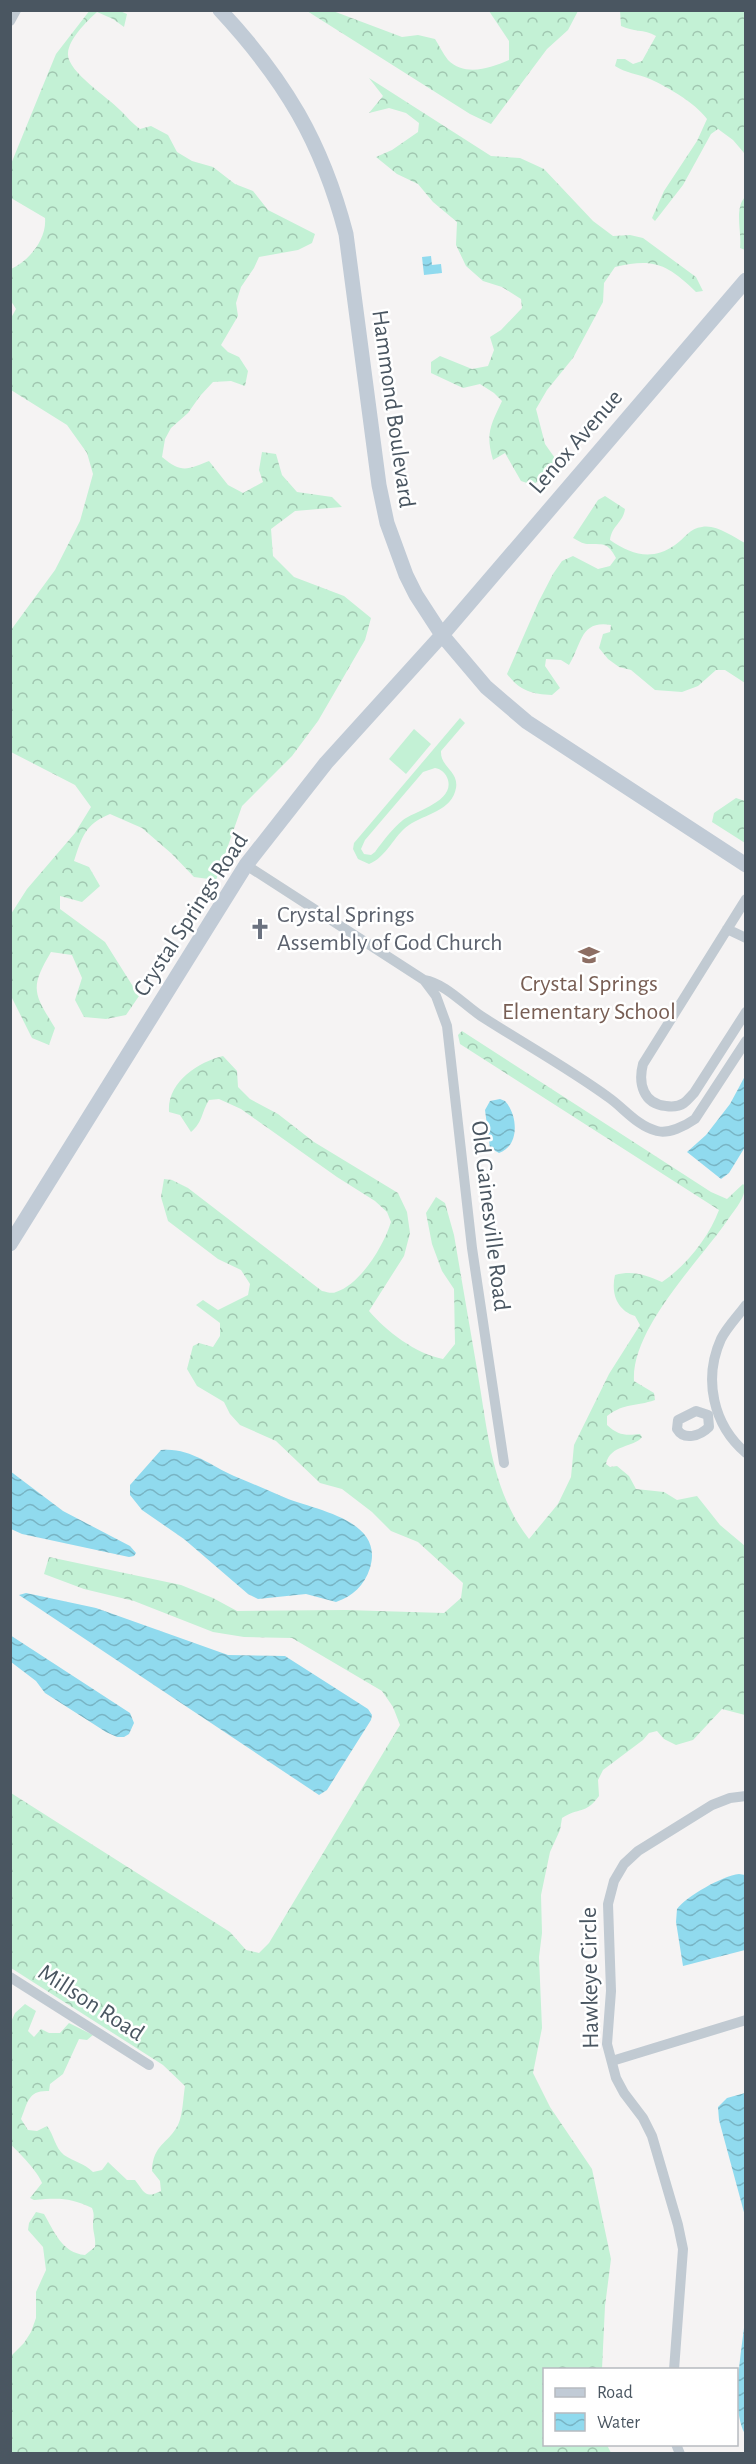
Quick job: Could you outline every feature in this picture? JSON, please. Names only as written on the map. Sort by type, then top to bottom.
[{"type":"street","points":[[10,21],[16,10]]},
{"type":"street","name":"Hammond Boulevard","points":[[220,10],[263,59],[298,111],[314,141],[337,199],[346,234],[379,484],[387,523],[406,575],[442,635],[486,687],[527,722],[746,865]]},
{"type":"street","name":"Lenox Avenue","points":[[442,635],[746,280]]},
{"type":"street","name":"Crystal Springs Road","points":[[10,1244],[246,865],[326,763],[442,635]]},
{"type":"street","points":[[246,865],[424,980],[434,982],[480,1015],[609,1098],[645,1126],[656,1131],[684,1126],[695,1119],[746,1041]]},
{"type":"street","points":[[746,898],[643,1064],[639,1077],[646,1096],[658,1106],[674,1107],[684,1103],[694,1093],[746,1012]]},
{"type":"street","points":[[727,929],[746,938]]},
{"type":"street","name":"Old Gainesville Road","points":[[424,980],[436,996],[447,1026],[472,1248],[504,1463]]},
{"type":"street","points":[[746,1305],[722,1337],[715,1356],[713,1391],[714,1418],[746,1453]]},
{"type":"street","name":"Hawkeye Circle","points":[[746,1797],[730,1798],[712,1805],[638,1851],[624,1864],[614,1881],[608,1904],[611,1991],[607,2044],[612,2061],[746,2020]]},
{"type":"street","name":"Millson Road","points":[[10,1977],[149,2066]]},
{"type":"street","points":[[612,2061],[616,2078],[624,2093],[643,2118],[652,2136],[678,2224],[683,2249],[674,2368]]},
{"type":"green space","points":[[90,10],[120,11],[127,14],[124,27],[97,12],[71,42],[69,60],[89,84],[140,129],[151,126],[168,135],[177,152],[192,161],[213,167],[235,184],[253,191],[268,210],[315,234],[312,243],[298,250],[259,257],[241,287],[236,303],[238,316],[221,345],[228,352],[239,357],[248,371],[245,386],[231,381],[213,382],[188,413],[171,428],[165,439],[162,457],[179,468],[189,468],[209,461],[228,485],[243,493],[263,482],[259,470],[262,452],[276,454],[282,475],[297,492],[332,497],[342,507],[295,511],[271,529],[273,556],[294,577],[344,596],[371,618],[365,640],[318,721],[292,756],[242,806],[216,880],[194,877],[142,828],[110,814],[95,822],[86,832],[74,861],[89,867],[100,886],[82,902],[60,896],[60,909],[105,942],[139,996],[126,1015],[106,1019],[84,1017],[75,1000],[82,978],[72,955],[51,952],[37,983],[42,1007],[55,1028],[49,1045],[32,1038],[11,996],[11,914],[27,889],[75,833],[91,807],[75,785],[11,752],[11,630],[55,570],[80,521],[93,474],[87,453],[67,425],[11,390],[11,318],[16,309],[11,301],[11,269],[24,261],[36,248],[43,234],[45,218],[11,198],[11,164],[56,54]]},
{"type":"green space","points":[[307,11],[333,11],[402,37],[418,35],[435,39],[448,60],[470,70],[494,66],[509,60],[509,41],[489,11],[578,11],[568,30],[547,49],[491,124],[470,114]]},
{"type":"green space","points":[[620,11],[745,11],[745,154],[733,140],[718,129],[711,134],[683,185],[655,221],[652,218],[664,191],[697,141],[707,119],[688,101],[673,91],[650,79],[615,66],[617,59],[625,59],[633,64],[642,61],[656,36],[621,26]]},
{"type":"green space","points":[[369,78],[491,156],[520,158],[544,169],[593,221],[613,236],[630,235],[643,238],[696,277],[703,291],[696,292],[677,275],[659,266],[640,263],[615,267],[604,283],[603,302],[573,358],[547,390],[536,409],[545,444],[557,461],[545,476],[533,485],[521,481],[505,453],[493,460],[489,443],[490,429],[502,401],[480,384],[463,388],[431,373],[431,362],[440,356],[472,369],[488,366],[494,350],[490,337],[501,330],[522,308],[521,299],[502,287],[483,281],[466,266],[456,245],[457,222],[433,202],[418,184],[397,174],[376,157],[392,150],[418,132],[419,123],[406,113],[389,108],[369,113],[383,96]]},
{"type":"green space","points":[[745,197],[745,250],[740,248],[739,214]]},
{"type":"green space","points":[[605,496],[625,509],[610,540],[634,552],[650,554],[667,550],[691,531],[702,527],[719,529],[745,543],[745,683],[725,670],[716,670],[698,686],[682,692],[655,690],[631,670],[619,667],[608,659],[599,648],[603,634],[610,632],[611,625],[601,624],[593,626],[583,635],[569,665],[561,660],[546,659],[545,666],[560,688],[552,695],[527,690],[507,674],[539,601],[562,561],[573,556],[598,569],[610,566],[616,558],[607,546],[585,544],[573,538],[598,500]]},
{"type":"green space","points":[[460,718],[465,723],[441,751],[443,761],[456,782],[456,788],[449,802],[444,807],[409,825],[381,856],[369,864],[358,859],[353,849],[354,843]],"holes":[[[435,768],[445,773],[448,780],[445,794],[432,805],[403,820],[371,855],[364,854],[361,849],[365,840],[423,772]]]},
{"type":"green space","points":[[414,729],[431,744],[406,774],[389,759]]},
{"type":"green space","points":[[736,798],[745,801],[745,843],[712,822],[714,813]]},
{"type":"green space","points":[[462,1031],[711,1192],[727,1199],[743,1184],[745,1186],[737,1207],[685,1274],[655,1317],[644,1339],[636,1361],[634,1381],[654,1393],[655,1400],[625,1407],[607,1416],[607,1425],[618,1433],[640,1434],[642,1437],[612,1453],[606,1464],[610,1467],[617,1466],[629,1476],[636,1489],[664,1492],[677,1500],[697,1496],[720,1525],[745,1546],[745,1715],[722,1709],[693,1740],[676,1745],[664,1739],[657,1731],[649,1733],[603,1770],[598,1780],[599,1796],[594,1802],[562,1818],[560,1830],[550,1852],[541,1895],[542,1933],[539,1957],[542,2028],[533,2073],[550,2107],[592,2169],[611,2259],[605,2306],[602,2368],[543,2368],[543,2446],[608,2446],[611,2453],[11,2453],[11,2356],[31,2332],[36,2318],[36,2292],[46,2270],[43,2247],[28,2230],[29,2223],[36,2212],[44,2214],[55,2234],[70,2250],[85,2255],[95,2247],[92,2208],[70,2200],[30,2198],[42,2183],[33,2168],[11,2145],[10,2024],[15,2013],[25,2004],[36,2011],[28,2031],[34,2037],[41,2029],[49,2033],[60,2033],[69,2023],[93,2035],[87,2040],[79,2039],[63,2074],[50,2084],[49,2091],[42,2091],[30,2098],[21,2119],[28,2130],[37,2131],[47,2126],[61,2152],[93,2172],[102,2170],[108,2162],[127,2180],[135,2180],[146,2193],[161,2191],[160,2181],[152,2171],[153,2162],[158,2150],[178,2125],[185,2086],[163,2065],[11,1968],[11,1793],[230,1932],[246,1950],[259,1953],[269,1943],[400,1725],[393,1707],[382,1691],[292,1638],[244,1637],[213,1632],[134,1601],[84,1589],[44,1574],[49,1557],[181,1585],[237,1611],[346,1610],[444,1613],[461,1598],[463,1583],[418,1542],[391,1531],[372,1512],[342,1489],[320,1483],[276,1441],[240,1425],[230,1414],[224,1402],[197,1386],[187,1369],[193,1346],[199,1343],[213,1347],[220,1336],[220,1323],[196,1305],[203,1300],[218,1310],[248,1295],[250,1284],[241,1270],[218,1259],[168,1221],[161,1197],[164,1179],[172,1180],[188,1188],[322,1291],[329,1293],[345,1288],[363,1272],[383,1242],[391,1222],[387,1212],[375,1201],[241,1109],[219,1099],[209,1100],[200,1121],[191,1132],[180,1115],[169,1112],[173,1091],[194,1068],[223,1056],[237,1071],[238,1087],[250,1099],[278,1114],[314,1142],[398,1193],[407,1212],[410,1233],[404,1256],[369,1311],[402,1341],[422,1352],[443,1359],[455,1344],[454,1289],[442,1271],[432,1244],[426,1213],[436,1197],[445,1203],[454,1235],[493,1461],[507,1502],[529,1539],[558,1504],[571,1477],[574,1445],[609,1374],[640,1325],[635,1316],[623,1309],[616,1300],[615,1275],[639,1274],[662,1282],[680,1268],[696,1250],[719,1210],[460,1044],[458,1035]]},
{"type":"water","points":[[431,256],[432,265],[441,264],[442,273],[424,275],[422,257]]},
{"type":"water","points":[[745,1076],[745,1147],[729,1173],[721,1179],[687,1152],[706,1135],[730,1104]]},
{"type":"water","points":[[500,1099],[505,1101],[509,1107],[515,1130],[511,1144],[499,1153],[490,1148],[485,1110],[490,1101]]},
{"type":"water","points":[[161,1450],[190,1454],[281,1496],[343,1518],[357,1527],[367,1538],[372,1551],[370,1568],[365,1580],[348,1597],[336,1602],[306,1594],[258,1599],[248,1594],[184,1539],[142,1510],[130,1495],[130,1485]]},
{"type":"water","points":[[10,1471],[63,1511],[130,1546],[136,1553],[134,1556],[129,1557],[22,1534],[11,1529]]},
{"type":"water","points":[[26,1593],[96,1608],[228,1655],[285,1656],[368,1709],[372,1715],[371,1720],[327,1790],[319,1795],[19,1595]]},
{"type":"water","points":[[10,1635],[130,1713],[134,1723],[129,1734],[117,1737],[106,1732],[45,1693],[36,1681],[11,1662]]},
{"type":"water","points":[[739,1874],[745,1875],[745,1950],[683,1966],[676,1922],[677,1909],[705,1887]]},
{"type":"water","points":[[745,2093],[745,2216],[719,2120],[718,2107],[727,2098]]},
{"type":"water","points":[[745,2319],[745,2434],[738,2409],[738,2394]]},
{"type":"place","name":"Crystal Springs Assembly of God Church","points":[[260,929]]},
{"type":"place","name":"Crystal Springs Elementary School","points":[[589,955]]}]
